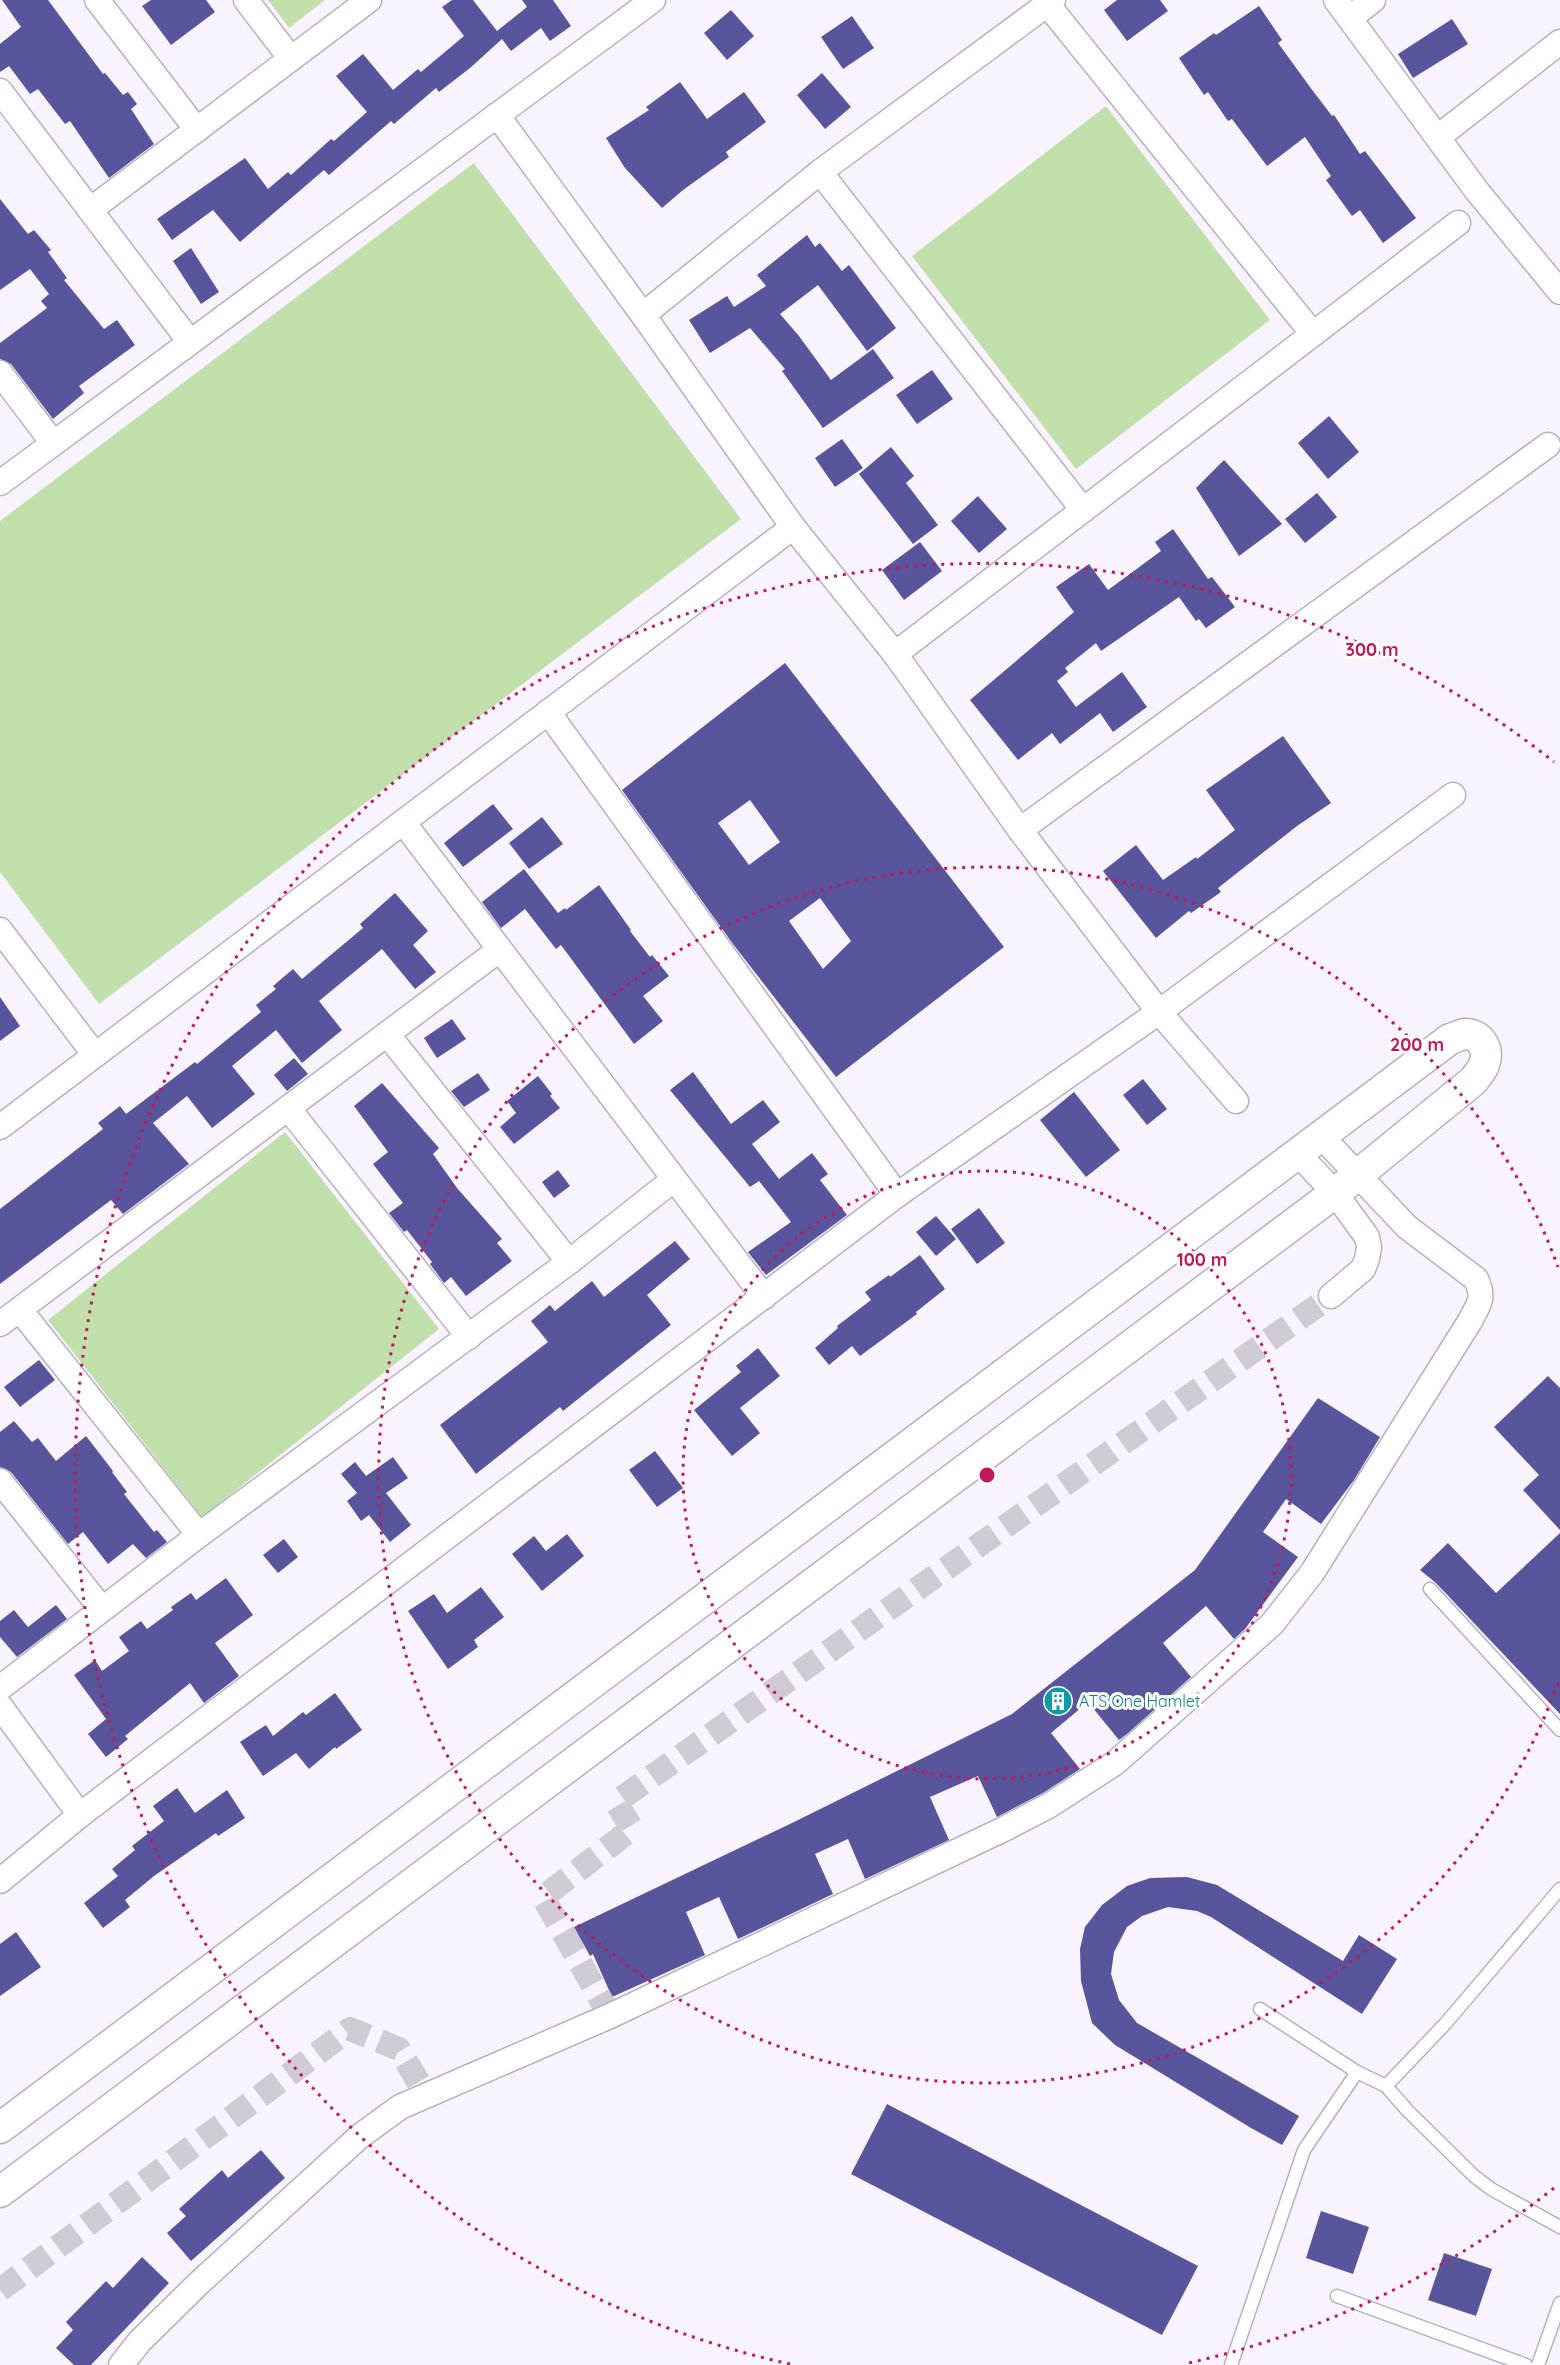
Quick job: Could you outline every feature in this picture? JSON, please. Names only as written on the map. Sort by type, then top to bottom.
[{"type":"street","points":[[97,0],[197,130]]},
{"type":"street","points":[[246,0],[291,59]]},
{"type":"street","points":[[90,210],[369,0]]},
{"type":"street","points":[[0,483],[654,0]]},
{"type":"street","points":[[1373,0],[1343,9],[1477,191],[1560,292]]},
{"type":"street","points":[[643,315],[820,172],[1050,2],[1313,334]]},
{"type":"street","points":[[1438,137],[1560,42]]},
{"type":"street","points":[[0,91],[190,342]]},
{"type":"street","points":[[497,115],[643,315],[793,527],[895,654],[1020,830],[1159,1012],[1236,1101]]},
{"type":"street","points":[[820,172],[1083,510]]},
{"type":"street","points":[[895,654],[1458,223]]},
{"type":"street","points":[[0,373],[53,443]]},
{"type":"street","points":[[1020,830],[1548,445]]},
{"type":"street","points":[[0,1126],[793,527]]},
{"type":"street","points":[[548,712],[897,1195]]},
{"type":"street","points":[[0,1881],[80,1815],[897,1195],[1159,1012],[1454,795]]},
{"type":"street","points":[[403,822],[672,1180],[764,1297]]},
{"type":"street","points":[[0,930],[95,1055]]},
{"type":"street","points":[[0,1324],[499,950]]},
{"type":"street","points":[[387,1034],[569,1262]]},
{"type":"street","points":[[0,2128],[1450,1039],[1463,1034],[1474,1036],[1483,1042],[1486,1053],[1484,1065],[1473,1081],[1335,1193],[0,2192]]},
{"type":"street","points":[[288,1108],[470,1337]]},
{"type":"street","points":[[121,2365],[140,2341],[199,2283],[359,2137],[400,2107],[610,2016],[1050,1805],[1115,1763],[1272,1624],[1312,1573],[1470,1321],[1479,1304],[1482,1292],[1476,1279],[1407,1227],[1322,1137]]},
{"type":"street","points":[[1298,1154],[1335,1193],[1367,1237],[1369,1247],[1363,1269],[1331,1296]]},
{"type":"street","points":[[0,1688],[199,1534],[470,1337],[672,1180]]},
{"type":"street","points":[[20,1310],[199,1534]]},
{"type":"street","points":[[0,1481],[102,1609]]},
{"type":"street","points":[[0,1706],[80,1815]]},
{"type":"lane","points":[[1430,1589],[1560,1730]]},
{"type":"lane","points":[[1386,2086],[1445,2024],[1560,1889]]},
{"type":"lane","points":[[1260,2009],[1357,2072],[1386,2086],[1414,2118],[1474,2175],[1516,2204],[1560,2227]]},
{"type":"lane","points":[[1231,2365],[1304,2150],[1357,2072]]},
{"type":"lane","points":[[1337,2296],[1526,2365]]},
{"type":"lane","points":[[1538,2365],[1560,2303]]},
{"type":"green space","points":[[268,0],[325,0],[289,28]]},
{"type":"green space","points":[[1106,106],[1270,320],[1076,469],[912,256]]},
{"type":"green space","points":[[474,163],[741,519],[99,1004],[0,872],[0,521]]},
{"type":"green space","points":[[285,1132],[439,1329],[202,1517],[48,1320]]},
{"type":"building","points":[[2,0],[48,0],[103,74],[105,73],[123,95],[128,92],[137,104],[131,109],[154,144],[109,178],[70,121],[65,124],[38,89],[30,94],[9,66],[0,72],[0,44],[21,27]]},
{"type":"building","points":[[151,0],[206,0],[215,12],[171,45],[142,6]]},
{"type":"building","points":[[452,0],[473,0],[497,31],[527,7],[522,0],[553,0],[571,26],[550,41],[541,28],[511,51],[502,39],[439,92],[436,88],[394,124],[391,121],[329,175],[324,170],[240,242],[213,210],[172,240],[157,219],[245,158],[268,189],[288,172],[291,175],[331,139],[334,141],[367,112],[336,76],[363,54],[393,90],[418,69],[421,72],[464,36],[442,7]]},
{"type":"building","points":[[1117,0],[1160,0],[1168,11],[1127,41],[1104,10]]},
{"type":"building","points":[[1259,6],[1282,40],[1278,43],[1310,87],[1332,116],[1334,115],[1360,154],[1365,151],[1416,218],[1383,243],[1360,210],[1352,216],[1326,180],[1331,176],[1305,137],[1267,166],[1232,119],[1228,121],[1208,92],[1204,95],[1179,58],[1214,33],[1216,35]]},
{"type":"building","points":[[731,10],[754,36],[727,60],[704,33]]},
{"type":"building","points":[[852,16],[874,48],[843,69],[821,37]]},
{"type":"building","points":[[1452,19],[1468,44],[1413,78],[1398,54]]},
{"type":"building","points":[[822,73],[851,107],[825,129],[797,95]]},
{"type":"building","points":[[680,82],[707,119],[744,92],[766,122],[726,152],[729,157],[662,208],[625,168],[606,138],[649,110],[646,107]]},
{"type":"building","points":[[0,199],[28,234],[34,230],[51,250],[48,252],[67,278],[64,280],[104,329],[117,320],[135,345],[79,386],[84,393],[53,419],[11,364],[0,359],[0,343],[47,308],[41,301],[49,294],[30,269],[0,290]]},
{"type":"building","points":[[807,235],[815,247],[820,243],[842,271],[849,265],[896,328],[867,351],[818,285],[780,314],[831,380],[873,349],[894,378],[823,428],[782,371],[785,369],[750,328],[710,353],[689,320],[727,296],[734,307],[766,286],[757,275]]},
{"type":"building","points":[[191,248],[219,292],[201,304],[173,261]]},
{"type":"building","points":[[932,370],[953,399],[917,424],[896,395]]},
{"type":"building","points":[[1329,416],[1359,452],[1328,479],[1298,443]]},
{"type":"building","points":[[842,439],[863,468],[835,487],[815,458]]},
{"type":"building","points":[[891,447],[914,476],[906,483],[938,525],[913,544],[859,474]]},
{"type":"building","points":[[1224,460],[1282,524],[1239,556],[1196,488]]},
{"type":"building","points":[[1317,493],[1337,517],[1305,543],[1285,519]]},
{"type":"building","points":[[978,496],[1007,529],[979,553],[951,521]]},
{"type":"building","points":[[1173,529],[1208,579],[1212,577],[1235,607],[1206,628],[1199,619],[1196,621],[1179,597],[1101,651],[1096,643],[1065,668],[1068,672],[1057,681],[1076,707],[1122,672],[1147,707],[1113,732],[1100,713],[1060,744],[1052,733],[1018,760],[970,700],[1074,612],[1056,587],[1089,564],[1108,590],[1161,551],[1155,542]]},
{"type":"building","points":[[920,542],[942,571],[904,600],[882,570]]},
{"type":"building","points":[[785,663],[1004,947],[836,1077],[733,944],[622,790]],"holes":[[[750,800],[780,842],[749,865],[718,823]],[[820,898],[851,941],[823,969],[789,921]]]},
{"type":"building","points":[[1283,736],[1331,803],[1297,826],[1218,888],[1221,892],[1191,913],[1189,911],[1156,938],[1103,871],[1136,845],[1163,880],[1196,857],[1197,859],[1235,830],[1206,790]]},
{"type":"building","points":[[493,804],[513,829],[463,867],[444,843]]},
{"type":"building","points":[[542,817],[563,844],[529,869],[509,843]]},
{"type":"building","points":[[524,869],[558,913],[565,908],[566,910],[599,885],[650,957],[652,955],[669,976],[643,996],[663,1021],[634,1044],[561,945],[556,949],[525,909],[501,928],[482,902]]},
{"type":"building","points":[[395,893],[428,931],[413,945],[436,972],[415,989],[382,949],[319,1001],[342,1030],[302,1063],[276,1030],[232,1066],[255,1094],[212,1128],[187,1096],[153,1123],[189,1164],[123,1214],[111,1200],[0,1284],[0,1209],[103,1129],[98,1123],[120,1106],[126,1114],[195,1062],[197,1064],[261,1012],[256,1005],[276,989],[273,986],[293,969],[302,979],[363,928],[360,924]]},
{"type":"building","points":[[0,997],[20,1026],[0,1041]]},
{"type":"building","points":[[452,1019],[466,1039],[437,1058],[424,1038]]},
{"type":"building","points":[[294,1058],[308,1074],[287,1091],[274,1075]]},
{"type":"building","points":[[693,1072],[731,1124],[763,1100],[780,1122],[752,1144],[779,1179],[812,1153],[828,1174],[820,1180],[847,1215],[766,1275],[748,1252],[791,1222],[759,1181],[750,1187],[670,1090]]},
{"type":"building","points":[[478,1073],[490,1090],[464,1107],[451,1091]]},
{"type":"building","points":[[538,1076],[560,1108],[514,1144],[500,1127],[516,1113],[507,1101]]},
{"type":"building","points":[[1143,1079],[1167,1109],[1147,1125],[1123,1095]]},
{"type":"building","points":[[382,1083],[439,1148],[433,1154],[457,1188],[502,1239],[497,1243],[512,1261],[466,1296],[451,1277],[444,1283],[430,1264],[432,1262],[407,1230],[404,1232],[389,1213],[403,1203],[373,1164],[388,1152],[354,1106]]},
{"type":"building","points":[[1074,1092],[1120,1150],[1086,1177],[1040,1120]]},
{"type":"building","points":[[558,1170],[570,1186],[554,1198],[542,1182]]},
{"type":"building","points":[[979,1208],[1005,1243],[977,1264],[951,1229]]},
{"type":"building","points":[[936,1216],[956,1239],[936,1256],[916,1232]]},
{"type":"building","points":[[675,1241],[690,1259],[647,1295],[671,1325],[563,1411],[560,1407],[476,1474],[440,1425],[548,1342],[531,1321],[550,1305],[555,1311],[592,1281],[604,1297]]},
{"type":"building","points":[[920,1255],[945,1289],[916,1312],[917,1314],[860,1356],[852,1346],[829,1365],[815,1348],[838,1328],[837,1326],[871,1300],[865,1292]]},
{"type":"building","points":[[758,1348],[780,1376],[740,1408],[760,1433],[732,1456],[694,1410],[741,1372],[736,1366]]},
{"type":"building","points":[[39,1360],[55,1380],[20,1407],[4,1387]]},
{"type":"building","points":[[1548,1376],[1560,1388],[1560,1530],[1523,1490],[1539,1475],[1494,1427]]},
{"type":"building","name":"ATS One Hamlet","points":[[1318,1398],[1380,1437],[1354,1480],[1321,1524],[1286,1499],[1263,1532],[1298,1557],[1245,1629],[1234,1639],[1206,1606],[1163,1643],[1191,1677],[1127,1734],[1119,1740],[1088,1702],[1051,1733],[1080,1769],[1043,1793],[997,1817],[978,1776],[930,1797],[949,1840],[865,1879],[848,1839],[815,1854],[833,1894],[738,1939],[719,1897],[686,1912],[705,1955],[612,1997],[593,1954],[590,1956],[574,1927],[792,1823],[1012,1714],[1195,1570]]},
{"type":"building","points":[[14,1421],[32,1442],[38,1438],[56,1461],[86,1436],[127,1492],[124,1494],[154,1532],[157,1530],[167,1542],[146,1558],[133,1544],[108,1564],[83,1532],[68,1544],[11,1472],[0,1467],[0,1432]]},
{"type":"building","points":[[655,1451],[683,1488],[657,1507],[629,1470]]},
{"type":"building","points":[[393,1457],[408,1478],[386,1493],[411,1525],[390,1542],[369,1515],[361,1521],[347,1501],[357,1493],[341,1474],[355,1462],[366,1476]]},
{"type":"building","points":[[1560,1533],[1560,1714],[1436,1583],[1420,1570],[1448,1543],[1496,1593]]},
{"type":"building","points":[[567,1534],[584,1556],[542,1591],[512,1554],[534,1536],[546,1551]]},
{"type":"building","points":[[284,1539],[298,1557],[278,1573],[263,1555]]},
{"type":"building","points":[[226,1578],[253,1615],[215,1643],[239,1676],[204,1703],[190,1683],[125,1736],[128,1739],[106,1757],[88,1734],[106,1719],[74,1675],[95,1660],[102,1671],[129,1651],[119,1637],[141,1621],[147,1629],[173,1610],[171,1607],[191,1593],[196,1600]]},
{"type":"building","points":[[481,1587],[504,1617],[474,1640],[478,1647],[448,1669],[408,1611],[434,1594],[447,1613]]},
{"type":"building","points":[[56,1605],[67,1619],[17,1657],[0,1637],[0,1621],[14,1610],[28,1627]]},
{"type":"building","points":[[335,1693],[362,1730],[336,1749],[335,1747],[309,1769],[296,1753],[263,1776],[240,1742],[266,1725],[273,1736],[303,1712],[306,1715]]},
{"type":"building","points":[[177,1788],[195,1813],[227,1790],[245,1818],[218,1836],[216,1833],[154,1876],[125,1900],[130,1907],[103,1928],[84,1903],[118,1876],[112,1869],[135,1850],[132,1846],[164,1821],[153,1806]]},
{"type":"building","points":[[1187,1877],[1217,1885],[1343,1961],[1359,1935],[1397,1959],[1362,2014],[1211,1917],[1197,1911],[1168,1907],[1142,1916],[1127,1927],[1114,1952],[1111,1974],[1119,2000],[1137,2023],[1299,2116],[1282,2145],[1115,2045],[1092,2023],[1081,1981],[1080,1949],[1085,1927],[1102,1905],[1127,1886],[1150,1878]]},
{"type":"building","points":[[16,1932],[41,1967],[0,1996],[0,1944]]},
{"type":"building","points":[[887,2104],[1198,2266],[1162,2335],[851,2174]]},
{"type":"building","points":[[261,2150],[285,2178],[191,2261],[167,2233],[186,2216],[179,2209],[222,2170],[228,2178]]},
{"type":"building","points":[[1321,2211],[1369,2227],[1353,2274],[1306,2258]]},
{"type":"building","points":[[1444,2253],[1492,2269],[1476,2316],[1428,2300]]},
{"type":"building","points":[[142,2257],[169,2283],[91,2365],[74,2365],[56,2348],[73,2330],[66,2322],[106,2281],[113,2288]]},
{"type":"tunnel","points":[[610,2016],[543,1897],[632,1829],[616,1802],[1331,1296]]},
{"type":"tunnel","points":[[0,2290],[350,2029],[399,2049],[426,2095]]},
{"type":"place","name":"ATS One Hamlet","points":[[1058,1701]]}]
